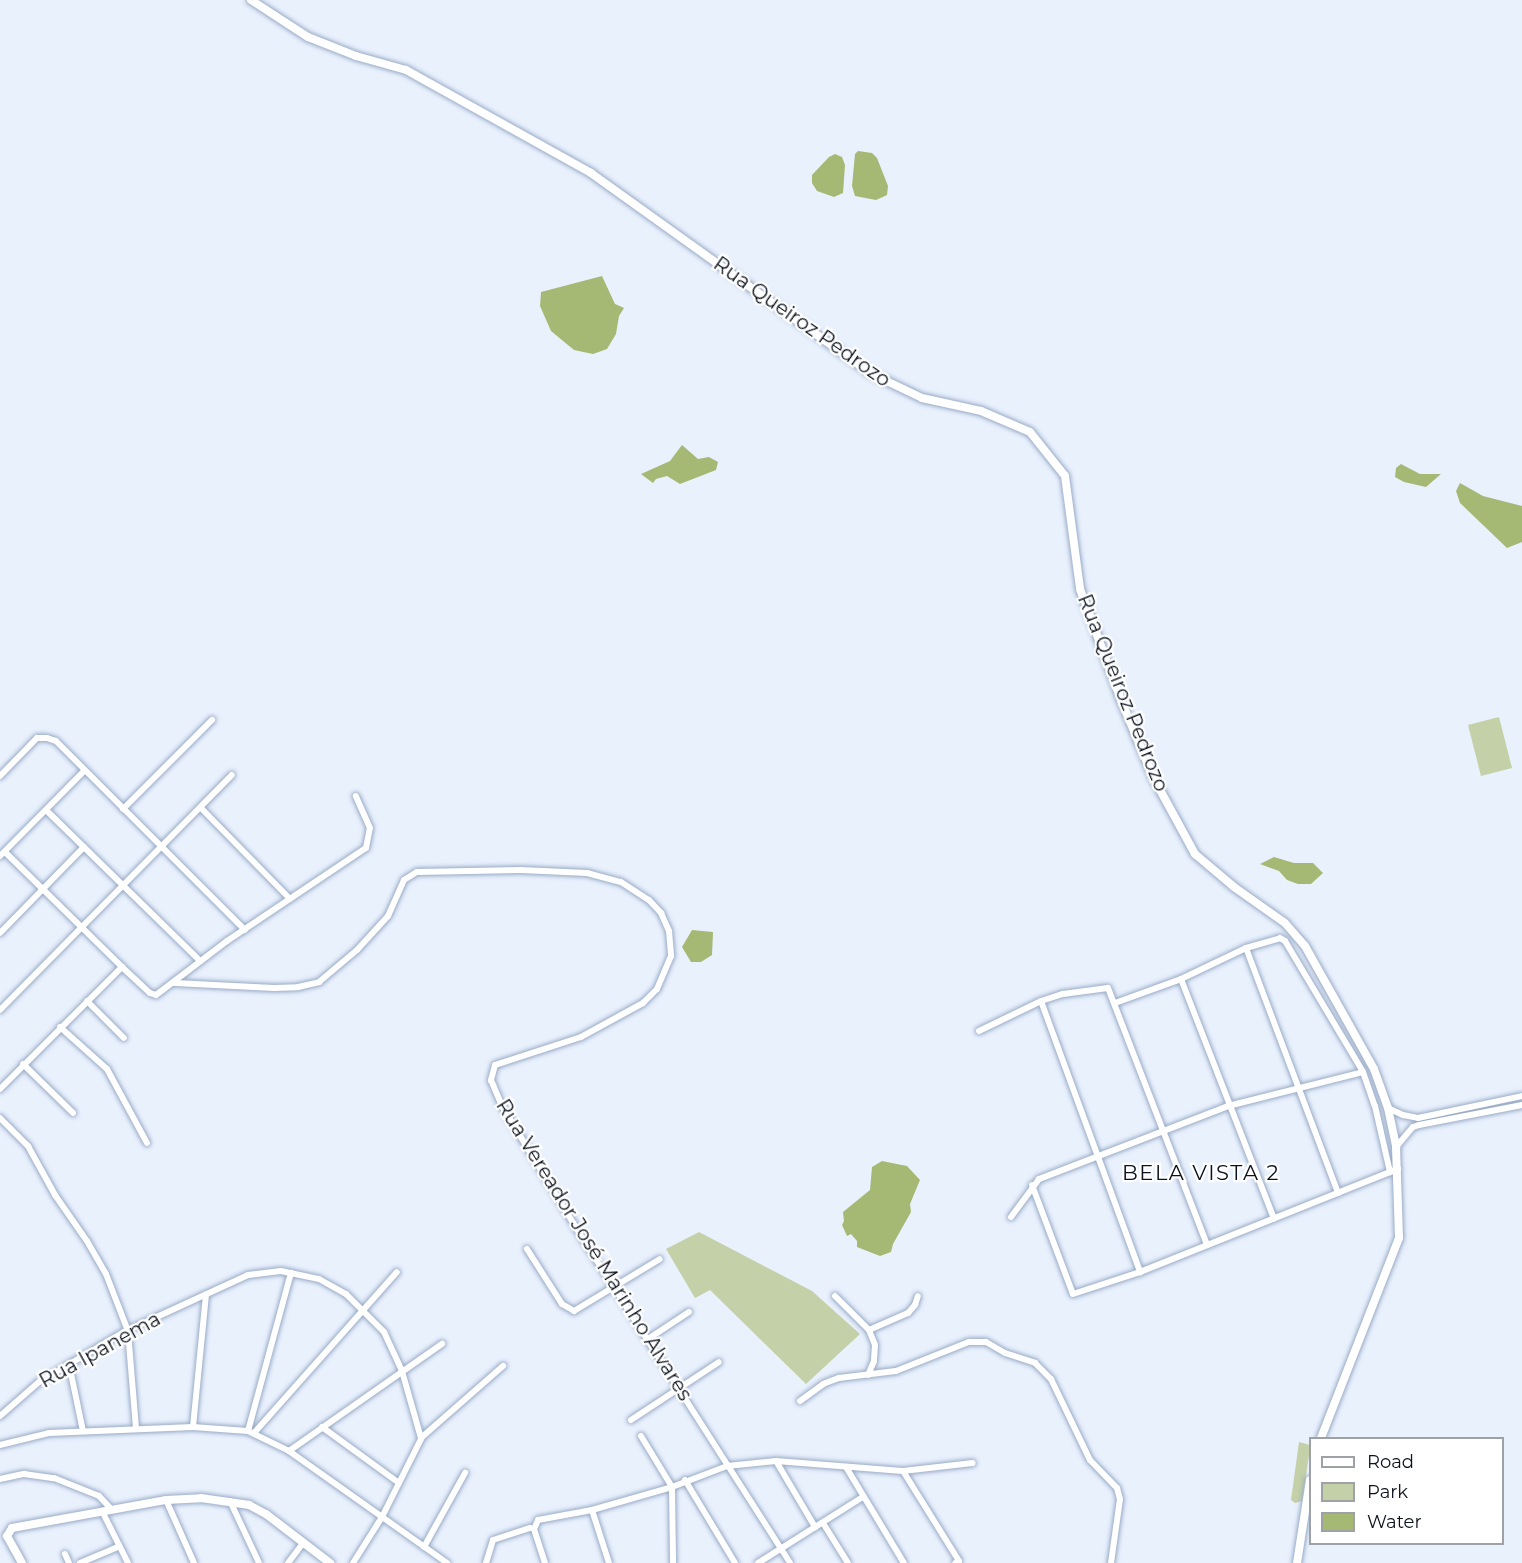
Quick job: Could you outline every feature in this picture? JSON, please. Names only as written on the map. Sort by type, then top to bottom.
[{"type":"street","name":"Rua Queiroz Pedrozo","points":[[251,0],[308,37],[356,56],[406,70],[591,173],[872,374],[900,390],[922,398],[981,411],[1030,432],[1065,476],[1080,589],[1121,700],[1153,777],[1195,854],[1234,887],[1285,923],[1305,946],[1374,1069],[1388,1108],[1396,1147],[1394,1171],[1399,1238],[1321,1437]]},
{"type":"street","points":[[123,809],[212,720]]},
{"type":"street","points":[[0,776],[37,738],[56,741],[245,930]]},
{"type":"street","points":[[84,771],[2,854],[42,889],[150,993],[156,995],[175,983],[200,961],[366,848],[370,828],[356,796]]},
{"type":"street","points":[[0,1010],[232,775]]},
{"type":"street","points":[[201,808],[290,899]]},
{"type":"street","points":[[46,810],[200,961]]},
{"type":"street","points":[[0,933],[84,847]]},
{"type":"street","name":"Rua Vereador José Marinho Alvares","points":[[175,983],[274,988],[305,986],[319,982],[357,950],[388,916],[405,880],[417,872],[520,870],[587,873],[612,879],[649,900],[661,913],[669,931],[671,956],[657,989],[643,1003],[581,1037],[495,1065],[491,1080],[502,1106],[726,1466],[790,1563]]},
{"type":"street","points":[[1032,1185],[1073,1294],[1140,1272],[1394,1171],[1363,1072],[1286,941],[1274,938],[1246,948],[1181,979],[1115,1003]]},
{"type":"street","points":[[1246,948],[1338,1193]]},
{"type":"street","points":[[0,1089],[122,967]]},
{"type":"street","points":[[1181,979],[1228,1106],[1274,1219]]},
{"type":"street","points":[[979,1031],[1041,1001],[1084,989],[1108,988],[1207,1245]]},
{"type":"street","points":[[87,1001],[124,1038]]},
{"type":"street","points":[[1041,1001],[1140,1272]]},
{"type":"street","points":[[60,1027],[107,1069],[147,1143]]},
{"type":"street","points":[[23,1064],[73,1113]]},
{"type":"street","points":[[1011,1217],[1032,1185],[1039,1179],[1228,1106],[1363,1072]]},
{"type":"street","points":[[1388,1108],[1408,1117],[1418,1118],[1522,1096]]},
{"type":"street","points":[[1396,1147],[1413,1127],[1522,1105]]},
{"type":"street","points":[[0,1118],[28,1146],[55,1195],[87,1241],[106,1274],[128,1330],[136,1428]]},
{"type":"street","points":[[526,1248],[568,1310],[578,1310],[660,1259]]},
{"type":"street","name":"Rua Ipanema","points":[[0,1416],[39,1382],[128,1330],[249,1275],[269,1270],[319,1279],[346,1294],[363,1308],[384,1332],[402,1371],[422,1437]]},
{"type":"street","points":[[251,1432],[396,1272]]},
{"type":"street","points":[[251,1432],[291,1273]]},
{"type":"street","points":[[193,1427],[206,1295]]},
{"type":"street","points":[[835,1296],[869,1330],[874,1345],[874,1361],[868,1375]]},
{"type":"street","points":[[869,1330],[908,1313],[915,1305],[918,1296]]},
{"type":"street","points":[[648,1339],[689,1312]]},
{"type":"street","points":[[800,1401],[823,1384],[839,1378],[896,1371],[969,1342],[979,1341],[1035,1363],[1051,1379],[1089,1460],[1117,1488],[1120,1499],[1111,1563]]},
{"type":"street","points":[[289,1451],[442,1344]]},
{"type":"street","points":[[631,1420],[719,1362]]},
{"type":"street","points":[[69,1364],[83,1431]]},
{"type":"street","points":[[353,1563],[382,1517],[422,1437],[502,1366]]},
{"type":"street","points":[[0,1444],[42,1433],[136,1428],[193,1427],[251,1432],[289,1451],[447,1563]]},
{"type":"street","points":[[322,1427],[399,1483]]},
{"type":"street","points":[[641,1436],[672,1487],[671,1562]]},
{"type":"street","points":[[776,1461],[815,1527]]},
{"type":"street","points":[[546,1563],[534,1529],[538,1520],[592,1510],[672,1487],[685,1480],[726,1466],[776,1461],[903,1471],[973,1463]]},
{"type":"street","points":[[846,1467],[904,1563]]},
{"type":"street","points":[[903,1471],[957,1562]]},
{"type":"street","points":[[424,1547],[465,1473]]},
{"type":"street","points":[[0,1479],[24,1474],[54,1478],[99,1496],[128,1563]]},
{"type":"street","points":[[685,1480],[735,1563]]},
{"type":"street","points":[[1297,1563],[1309,1492]]},
{"type":"street","points":[[758,1563],[863,1497]]},
{"type":"street","points":[[22,1563],[7,1536],[12,1528],[166,1500],[201,1498],[249,1505],[266,1514],[330,1563]]},
{"type":"street","points":[[166,1500],[194,1563]]},
{"type":"street","points":[[230,1501],[259,1563]]},
{"type":"street","points":[[592,1510],[609,1563]]},
{"type":"street","points":[[823,1522],[848,1563]]},
{"type":"street","points":[[486,1563],[493,1540],[497,1536],[530,1528]]},
{"type":"street","points":[[288,1563],[304,1542]]},
{"type":"street","points":[[80,1563],[120,1546]]},
{"type":"street","points":[[64,1554],[69,1563]]},
{"type":"green space","points":[[1499,717],[1512,768],[1481,776],[1468,725]]},
{"type":"green space","points":[[699,1232],[812,1291],[860,1334],[806,1384],[710,1290],[695,1298],[666,1249]]},
{"type":"green space","points":[[1299,1442],[1309,1445],[1309,1456],[1302,1501],[1295,1503],[1291,1500]]},
{"type":"water","points":[[858,151],[872,153],[877,158],[888,186],[887,195],[876,200],[855,196],[852,186],[855,154]]},
{"type":"water","points":[[835,154],[842,157],[845,165],[843,193],[834,197],[817,191],[812,183],[812,175],[829,157]]},
{"type":"water","points":[[602,276],[615,304],[624,308],[619,316],[616,334],[607,349],[593,354],[574,350],[551,331],[540,306],[541,292]]},
{"type":"water","points":[[682,445],[698,459],[709,457],[718,462],[716,470],[680,484],[667,476],[656,479],[653,483],[641,474],[670,461]]},
{"type":"water","points":[[1401,464],[1420,474],[1441,474],[1426,487],[1404,482],[1395,477],[1396,468]]},
{"type":"water","points":[[1460,483],[1483,496],[1522,506],[1522,542],[1507,548],[1460,503],[1456,491]]},
{"type":"water","points":[[1274,857],[1294,863],[1313,863],[1323,873],[1311,884],[1298,884],[1287,880],[1279,871],[1260,864]]},
{"type":"water","points":[[692,930],[713,932],[712,955],[701,962],[691,962],[682,947]]},
{"type":"water","points":[[882,1161],[907,1166],[920,1180],[910,1204],[911,1212],[891,1252],[880,1256],[857,1247],[857,1241],[851,1234],[847,1236],[842,1225],[843,1212],[870,1190],[872,1167]]},
{"type":"district","name":"BELA VISTA 2","points":[[1201,1173]]}]
